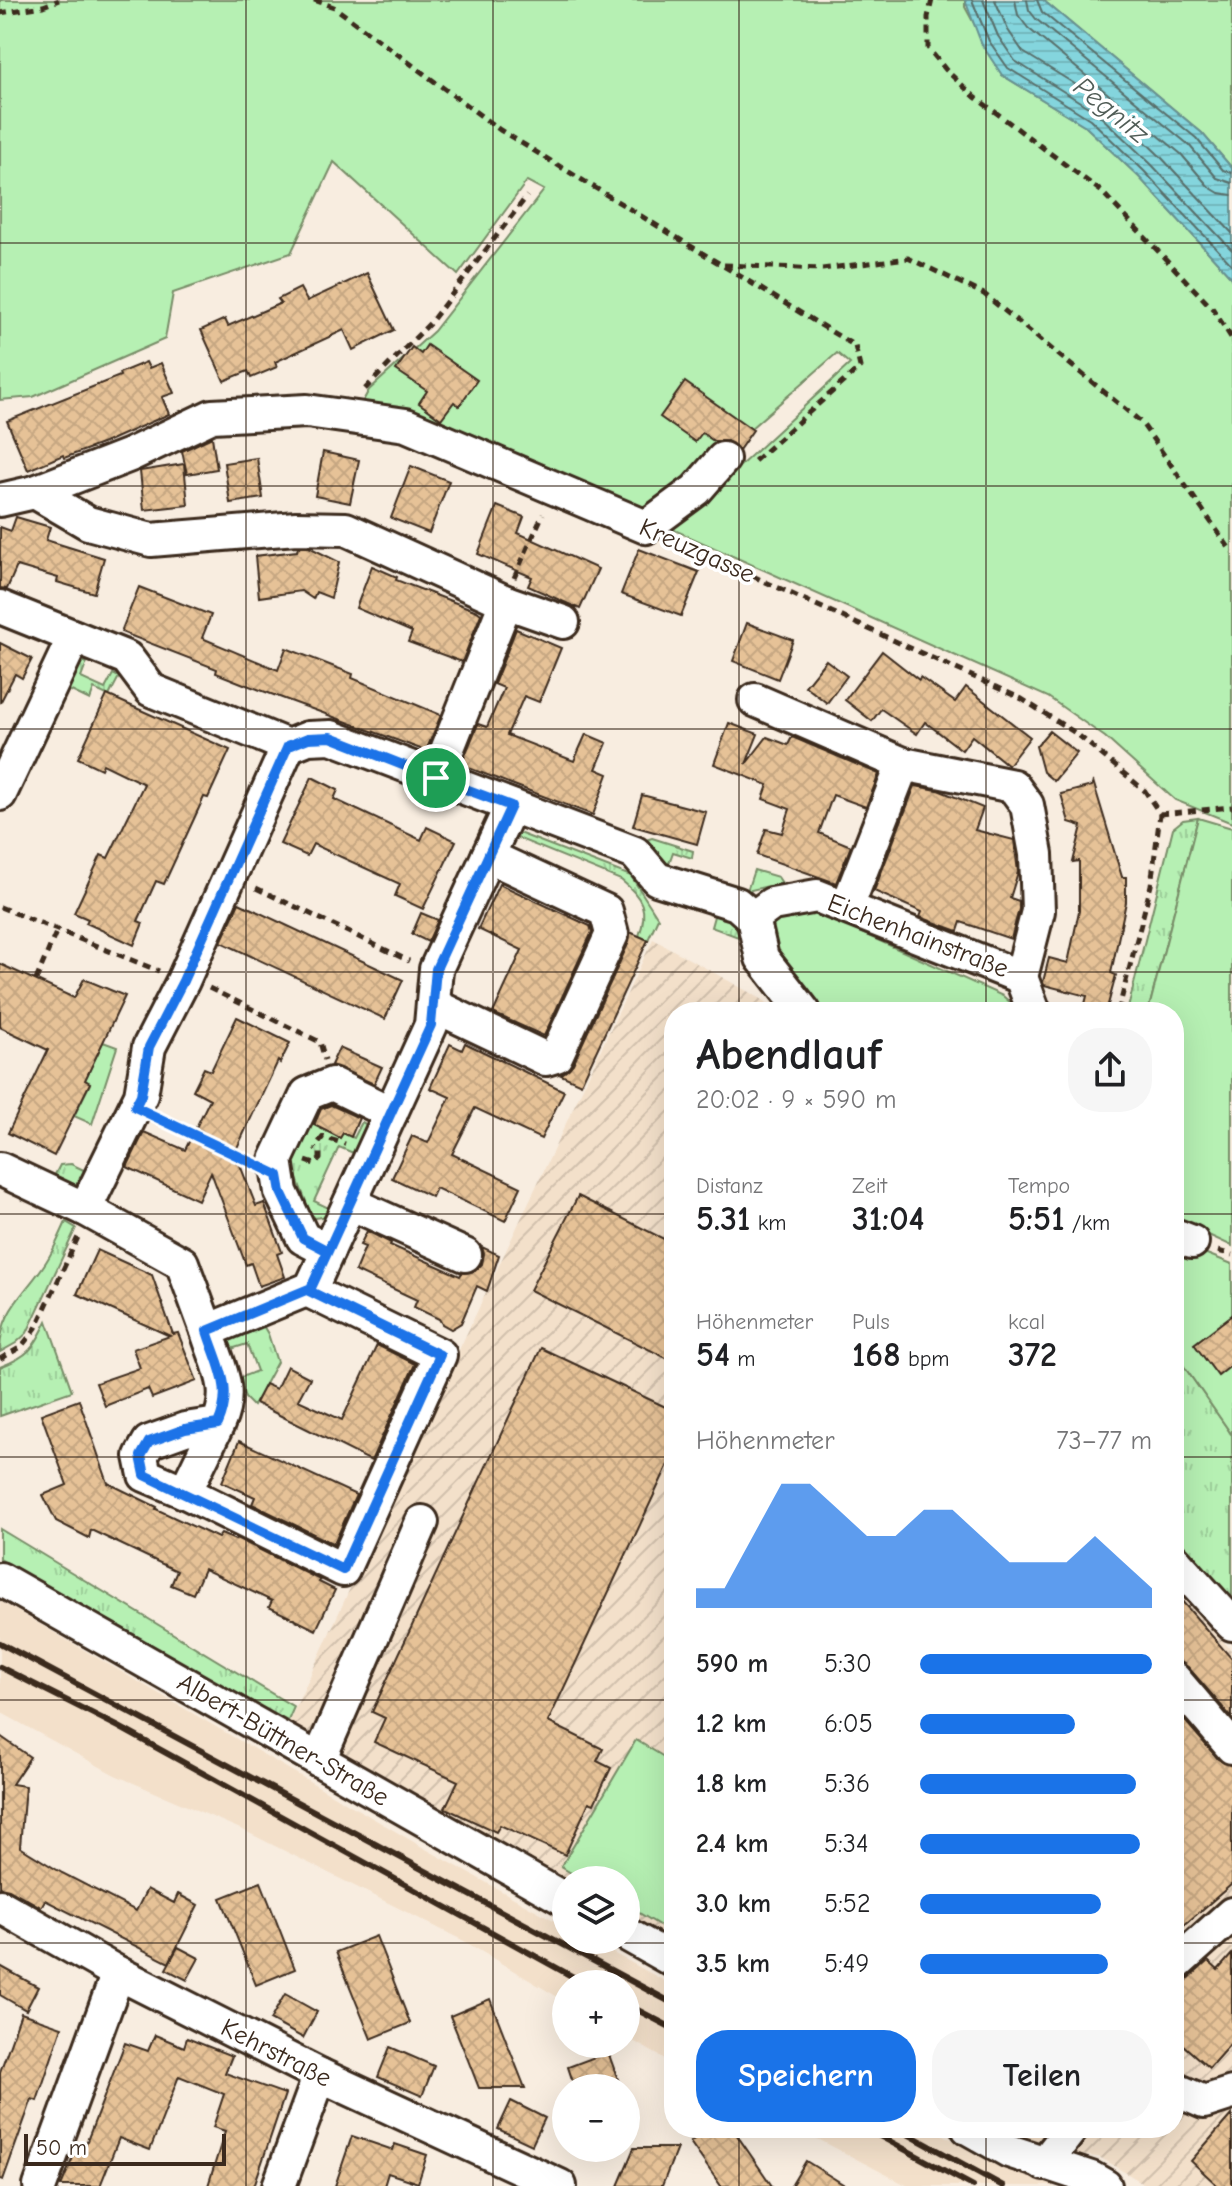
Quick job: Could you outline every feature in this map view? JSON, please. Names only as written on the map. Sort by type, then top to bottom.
[{"type":"street","name":"Kreuzgasse","points":[[0,500],[35,492],[130,455],[212,416],[307,411],[406,425],[659,533]]},
{"type":"street","points":[[659,533],[696,490],[735,464]]},
{"type":"street","points":[[35,492],[88,523],[151,540],[296,528],[346,529],[506,602],[563,622]]},
{"type":"street","points":[[436,778],[506,602]]},
{"type":"street","points":[[0,607],[127,658],[151,690],[288,746]]},
{"type":"street","points":[[0,794],[74,637]]},
{"type":"street","points":[[755,700],[903,764],[1013,786],[1027,805],[1036,854],[1038,911],[1021,977]]},
{"type":"street","points":[[83,1219],[141,1095],[149,1047],[288,746],[308,738],[331,737],[635,853],[657,879],[737,904],[753,918],[762,958],[796,1002]]},
{"type":"street","points":[[847,907],[903,764]]},
{"type":"street","points":[[207,1331],[311,1288],[431,1025],[435,973],[511,806]]},
{"type":"street","points":[[433,1005],[546,1059],[556,1056],[612,934],[606,911],[488,856]]},
{"type":"street","name":"Eichenhainstraße","points":[[753,918],[772,904],[817,896],[1021,977],[1030,1002]]},
{"type":"street","points":[[328,1251],[303,1238],[281,1192],[276,1160],[307,1094],[332,1084],[391,1113]]},
{"type":"street","points":[[0,1169],[83,1219],[182,1263],[227,1392],[218,1424],[185,1492]]},
{"type":"street","points":[[350,1203],[465,1255]]},
{"type":"street","points":[[218,1424],[185,1429],[149,1442],[141,1456],[145,1475],[343,1570],[440,1355],[307,1290]]},
{"type":"street","points":[[319,1760],[422,1522]]},
{"type":"street","points":[[1184,1571],[1232,1624]]},
{"type":"street","name":"Albert-Büttner-Straße","points":[[0,1579],[552,1892]]},
{"type":"street","points":[[1184,1691],[1232,1747]]},
{"type":"street","name":"Kehrstraße","points":[[0,1906],[118,1973],[521,2178],[560,2186]]},
{"type":"street","points":[[1184,1957],[1232,1914]]},
{"type":"street","points":[[640,1942],[664,1955]]},
{"type":"street","points":[[40,2186],[118,1973]]},
{"type":"street","points":[[279,2186],[320,2075]]},
{"type":"street","points":[[1184,2093],[1204,2102],[1232,2093]]},
{"type":"street","points":[[986,2138],[1009,2151],[1091,2178],[1105,2186]]},
{"type":"street","points":[[1044,2164],[1064,2138]]},
{"type":"path","points":[[0,13],[43,6],[59,0]]},
{"type":"path","points":[[314,0],[334,7],[500,130],[855,346],[860,367],[735,464]]},
{"type":"path","points":[[932,0],[928,17],[928,48],[946,70],[975,97],[1102,192],[1213,309],[1232,339]]},
{"type":"path","points":[[339,416],[430,323],[527,196]]},
{"type":"path","points":[[723,265],[822,269],[908,258],[984,294],[1141,422],[1232,552]]},
{"type":"path","points":[[506,602],[544,514]]},
{"type":"path","points":[[659,533],[682,529]]},
{"type":"path","name":"Kreuzgasse","points":[[659,533],[1022,699],[1077,734],[1145,791],[1160,814]]},
{"type":"path","points":[[1121,1002],[1151,885],[1160,814],[1232,807]]},
{"type":"path","points":[[230,875],[435,973]]},
{"type":"path","points":[[0,907],[183,979],[320,1042],[332,1084]]},
{"type":"path","points":[[36,980],[57,930]]},
{"type":"path","points":[[135,1107],[278,1175]]},
{"type":"path","points":[[0,1359],[21,1347],[36,1328],[83,1219]]},
{"type":"shaded area","points":[[653,939],[765,1001],[664,1002],[664,1952],[640,1938],[640,1866],[552,1866],[552,1884],[288,1724],[459,1350]]},
{"type":"shaded area","points":[[1184,1596],[1232,1651],[1232,2186],[1148,2186],[1099,2157],[1031,2150],[1009,2138],[1184,2138]]},
{"type":"shaded area","points":[[0,1601],[552,1919],[552,1954],[615,1954],[664,1981],[664,2058],[640,2045],[640,1970],[552,1970],[552,1994],[464,1941],[245,1831],[115,1775],[0,1712]]},
{"type":"shaded area","points":[[816,2138],[949,2138],[984,2158],[1069,2186],[908,2186]]},
{"type":"green space","points":[[0,0],[965,0],[965,7],[1002,75],[1084,125],[1139,177],[1232,278],[1232,823],[1175,800],[1105,737],[1048,697],[672,529],[850,364],[837,353],[718,457],[639,515],[357,412],[369,390],[434,331],[544,190],[527,181],[458,275],[334,162],[291,253],[173,293],[165,339],[33,397],[0,400]]},
{"type":"green space","points":[[1043,0],[1232,0],[1232,168],[1202,133]]},
{"type":"green space","points":[[79,662],[87,662],[81,678],[105,689],[113,674],[119,677],[109,696],[94,689],[90,700],[65,688]]},
{"type":"green space","points":[[1198,818],[1151,1002],[1130,1002],[1173,828],[1183,820]]},
{"type":"green space","points":[[1198,818],[1232,828],[1232,1246],[1184,1224],[1184,1002],[1151,1002]]},
{"type":"green space","points":[[516,832],[631,876],[658,918],[648,940],[639,936],[642,904],[621,880],[510,835]]},
{"type":"green space","points":[[652,838],[693,851],[692,858],[673,852],[667,869],[639,842]]},
{"type":"green space","points":[[754,870],[778,877],[782,883],[747,891]]},
{"type":"green space","points":[[806,908],[1003,996],[1010,1002],[812,1002],[788,972],[767,933],[771,918]]},
{"type":"green space","points":[[716,909],[733,920],[741,938],[711,927]]},
{"type":"green space","points":[[103,1042],[117,1047],[92,1124],[74,1116],[90,1084],[85,1080]]},
{"type":"green space","points":[[309,1122],[340,1138],[343,1133],[354,1138],[362,1122],[370,1127],[358,1155],[339,1147],[314,1201],[333,1210],[328,1216],[315,1218],[290,1161]]},
{"type":"green space","points":[[71,1164],[90,1173],[72,1187],[51,1182],[60,1165]]},
{"type":"green space","points":[[66,1222],[76,1228],[27,1333],[0,1352],[9,1313],[49,1257]]},
{"type":"green space","points":[[1184,1245],[1232,1264],[1232,1435],[1184,1366]]},
{"type":"green space","points":[[47,1321],[72,1391],[0,1416],[0,1367],[30,1350]]},
{"type":"green space","points":[[262,1324],[277,1362],[253,1406],[245,1398],[239,1378],[257,1371],[247,1344],[228,1350],[230,1338]]},
{"type":"green space","points":[[1184,1366],[1232,1435],[1232,1601],[1184,1548]]},
{"type":"green space","points":[[0,1529],[294,1707],[287,1723],[0,1559]]},
{"type":"green space","points":[[636,1740],[664,1757],[664,1928],[640,1913],[640,1866],[562,1866]]},
{"type":"water","name":"Pegnitz","points":[[965,0],[1043,0],[1202,133],[1232,168],[1232,278],[1139,177],[1084,125],[1002,75],[982,45]]},
{"type":"building","points":[[367,273],[394,330],[353,350],[344,330],[275,362],[277,367],[251,378],[248,371],[224,381],[201,330],[225,319],[228,326],[281,303],[278,299],[300,288],[307,301]]},
{"type":"building","points":[[427,345],[477,380],[459,406],[454,402],[441,419],[419,403],[427,391],[396,370],[412,347],[421,354]]},
{"type":"building","points":[[146,362],[149,368],[161,363],[174,393],[162,397],[169,414],[104,443],[64,458],[63,455],[28,470],[7,421],[120,376],[119,373]]},
{"type":"building","points":[[685,382],[753,430],[739,450],[727,441],[715,442],[702,433],[695,442],[660,417]]},
{"type":"building","points":[[212,437],[217,469],[187,474],[182,451]]},
{"type":"building","points":[[323,452],[359,460],[350,503],[315,496]]},
{"type":"building","points":[[257,458],[263,498],[230,503],[224,463]]},
{"type":"building","points":[[184,464],[188,505],[144,510],[140,471]]},
{"type":"building","points":[[411,466],[449,481],[429,533],[391,518]]},
{"type":"building","points":[[497,506],[524,517],[518,533],[598,569],[580,609],[528,586],[532,577],[478,554]]},
{"type":"building","points":[[16,517],[50,527],[46,540],[104,558],[94,593],[17,566],[7,589],[0,588],[0,527],[11,531]]},
{"type":"building","points":[[298,547],[309,547],[339,562],[331,598],[316,592],[313,599],[301,591],[259,597],[255,556],[297,551]]},
{"type":"building","points":[[639,549],[699,572],[681,616],[621,594]]},
{"type":"building","points":[[372,566],[397,577],[396,580],[481,614],[462,662],[408,642],[412,632],[356,608]]},
{"type":"building","points":[[139,587],[211,615],[202,638],[278,670],[286,648],[353,674],[352,678],[441,715],[426,751],[244,684],[216,673],[217,669],[121,632]]},
{"type":"building","points":[[747,623],[793,640],[778,679],[733,661]]},
{"type":"building","points":[[516,629],[561,648],[539,702],[524,696],[507,735],[574,761],[586,734],[607,743],[596,769],[608,774],[593,815],[461,765],[478,724],[487,727],[504,688],[494,684]]},
{"type":"building","points":[[0,643],[32,659],[22,678],[15,674],[0,703]]},
{"type":"building","points":[[882,651],[919,680],[920,677],[955,702],[966,687],[1030,737],[1008,765],[972,736],[962,750],[925,722],[917,734],[881,709],[872,721],[845,700]]},
{"type":"building","points":[[826,660],[847,676],[827,703],[805,686]]},
{"type":"building","points":[[107,695],[230,750],[208,798],[204,797],[164,884],[156,881],[138,921],[143,923],[134,945],[86,923],[88,919],[74,913],[101,855],[108,858],[144,784],[103,764],[101,769],[78,758]]},
{"type":"building","points":[[729,723],[758,734],[746,764],[767,737],[788,745],[792,737],[879,774],[866,807],[833,795],[819,833],[851,846],[836,883],[757,855],[766,829],[782,833],[790,809],[763,799],[768,785],[714,764]]},
{"type":"building","points":[[1049,731],[1077,753],[1054,781],[1043,772],[1036,746]]},
{"type":"building","points":[[312,777],[338,790],[334,799],[421,840],[427,827],[456,841],[423,909],[395,896],[400,884],[313,844],[307,856],[280,844]]},
{"type":"building","points":[[1093,781],[1122,877],[1126,877],[1126,902],[1111,973],[1116,975],[1109,1002],[1086,1002],[1087,996],[1044,985],[1043,982],[1049,958],[1068,963],[1079,911],[1079,861],[1073,862],[1082,826],[1069,822],[1061,794],[1092,786]]},
{"type":"building","points":[[915,786],[938,790],[983,808],[975,830],[1014,840],[1018,872],[1010,898],[1019,901],[1019,909],[1011,939],[961,922],[958,931],[920,917],[922,912],[874,891]]},
{"type":"building","points":[[642,795],[706,812],[697,844],[633,826]]},
{"type":"building","points":[[499,884],[590,926],[592,932],[544,1036],[493,1013],[522,950],[478,929]]},
{"type":"building","points":[[239,903],[403,980],[385,1019],[221,942]]},
{"type":"building","points":[[421,913],[438,920],[428,942],[412,934]]},
{"type":"building","points":[[630,932],[648,940],[581,1084],[561,1075],[573,1064],[629,942]]},
{"type":"building","points":[[0,964],[74,998],[84,979],[125,996],[85,1080],[90,1083],[54,1156],[8,1133],[48,1050],[0,1027]]},
{"type":"building","points":[[237,1017],[290,1043],[280,1063],[278,1061],[235,1152],[256,1206],[264,1203],[282,1252],[277,1254],[285,1277],[259,1286],[251,1263],[246,1265],[211,1172],[198,1200],[127,1167],[144,1132],[185,1150],[210,1099],[193,1090],[204,1068],[211,1071]]},
{"type":"building","points":[[465,1043],[564,1091],[541,1139],[475,1108],[452,1154],[521,1187],[505,1221],[436,1188],[432,1197],[392,1178],[412,1136],[428,1143],[450,1097],[430,1088],[450,1044],[462,1050]]},
{"type":"building","points":[[339,1048],[382,1067],[374,1084],[331,1065]]},
{"type":"building","points":[[331,1105],[359,1118],[351,1137],[343,1133],[340,1138],[314,1125],[321,1109]]},
{"type":"building","points":[[578,1196],[664,1239],[664,1357],[530,1290]]},
{"type":"building","points":[[367,1231],[390,1245],[460,1276],[475,1271],[482,1264],[482,1247],[499,1255],[487,1291],[477,1286],[461,1323],[451,1329],[439,1319],[414,1307],[417,1300],[355,1271],[365,1247],[360,1245]]},
{"type":"building","points":[[97,1250],[152,1275],[173,1334],[178,1333],[197,1381],[152,1398],[148,1389],[105,1406],[96,1383],[140,1368],[133,1349],[170,1336],[77,1294]]},
{"type":"building","points":[[1232,1315],[1232,1365],[1218,1376],[1194,1344]]},
{"type":"building","points":[[377,1345],[415,1364],[371,1461],[255,1403],[265,1384],[276,1389],[287,1366],[310,1378],[298,1400],[342,1420]]},
{"type":"building","points":[[541,1348],[664,1406],[664,1473],[548,1722],[603,1749],[597,1761],[611,1768],[594,1804],[589,1802],[565,1855],[500,1825],[496,1832],[445,1808],[458,1781],[374,1742],[385,1718],[372,1712]]},
{"type":"building","points":[[79,1400],[108,1483],[218,1538],[221,1534],[236,1538],[335,1590],[316,1630],[269,1607],[272,1601],[204,1569],[193,1594],[171,1585],[177,1571],[91,1530],[89,1538],[56,1521],[43,1495],[67,1485],[41,1414]]},
{"type":"building","points":[[239,1441],[356,1495],[334,1544],[252,1504],[255,1497],[222,1482]]},
{"type":"building","points":[[1184,1604],[1232,1659],[1232,1718],[1184,1665]]},
{"type":"building","points":[[1184,1720],[1218,1759],[1232,1766],[1232,1884],[1184,1925]]},
{"type":"building","points":[[0,1736],[30,1757],[12,1784],[25,1786],[20,1847],[62,1873],[136,1911],[147,1889],[174,1903],[178,1894],[198,1905],[169,1963],[45,1900],[41,1907],[0,1887]]},
{"type":"building","points":[[261,1882],[295,1969],[256,1985],[221,1898]]},
{"type":"building","points":[[376,1936],[410,2023],[371,2039],[336,1952]]},
{"type":"building","points":[[178,1947],[199,1958],[187,1980],[166,1969]]},
{"type":"building","points":[[1232,1954],[1232,2042],[1209,2068],[1184,2046],[1184,1981],[1208,1961],[1218,1970]]},
{"type":"building","points":[[0,1966],[38,1987],[26,2010],[0,1995]]},
{"type":"building","points":[[285,1994],[317,2012],[303,2038],[270,2020]]},
{"type":"building","points":[[490,1999],[525,2088],[479,2088],[450,2016]]},
{"type":"building","points":[[21,2013],[62,2027],[37,2101],[32,2099],[3,2180],[0,2179],[0,2072]]},
{"type":"building","points":[[155,2035],[184,2047],[187,2038],[232,2056],[225,2073],[285,2094],[254,2186],[208,2186],[225,2131],[213,2127],[224,2094],[179,2076],[150,2150],[119,2138],[100,2186],[61,2186],[79,2143],[85,2146],[125,2043],[148,2051]]},
{"type":"building","points":[[390,2047],[434,2066],[422,2096],[378,2077]]},
{"type":"building","points":[[592,2058],[610,2058],[616,2074],[570,2074],[568,2067]]},
{"type":"building","points":[[511,2101],[545,2118],[532,2145],[498,2129]]},
{"type":"building","points":[[1232,2114],[1232,2186],[1218,2186],[1191,2161]]},
{"type":"building","points":[[352,2136],[393,2150],[395,2144],[427,2155],[418,2183],[388,2173],[384,2186],[335,2186]]},
{"type":"building","points":[[696,2138],[739,2138],[772,2186],[721,2186],[690,2142]]},
{"type":"building","points":[[640,2148],[677,2148],[662,2186],[618,2186],[628,2162],[640,2162]]},
{"type":"building","points":[[806,2161],[846,2186],[791,2186]]},
{"type":"railway","points":[[0,1643],[664,1999]]},
{"type":"railway","points":[[0,1667],[119,1727],[561,1970]]},
{"type":"railway","points":[[640,2011],[664,2024]]},
{"type":"railway","points":[[884,2138],[973,2186]]},
{"type":"railway","points":[[915,2138],[1003,2186]]},
{"type":"route","points":[[436,778],[331,737],[308,738],[288,746],[183,981],[149,1047],[141,1095],[135,1107],[278,1175],[281,1192],[303,1238],[328,1251],[311,1288],[307,1290],[440,1355],[343,1570],[145,1475],[141,1456],[149,1442],[185,1429],[218,1424],[227,1392],[207,1331],[311,1288],[328,1251],[431,1025],[436,969],[511,806],[436,778]]}]
